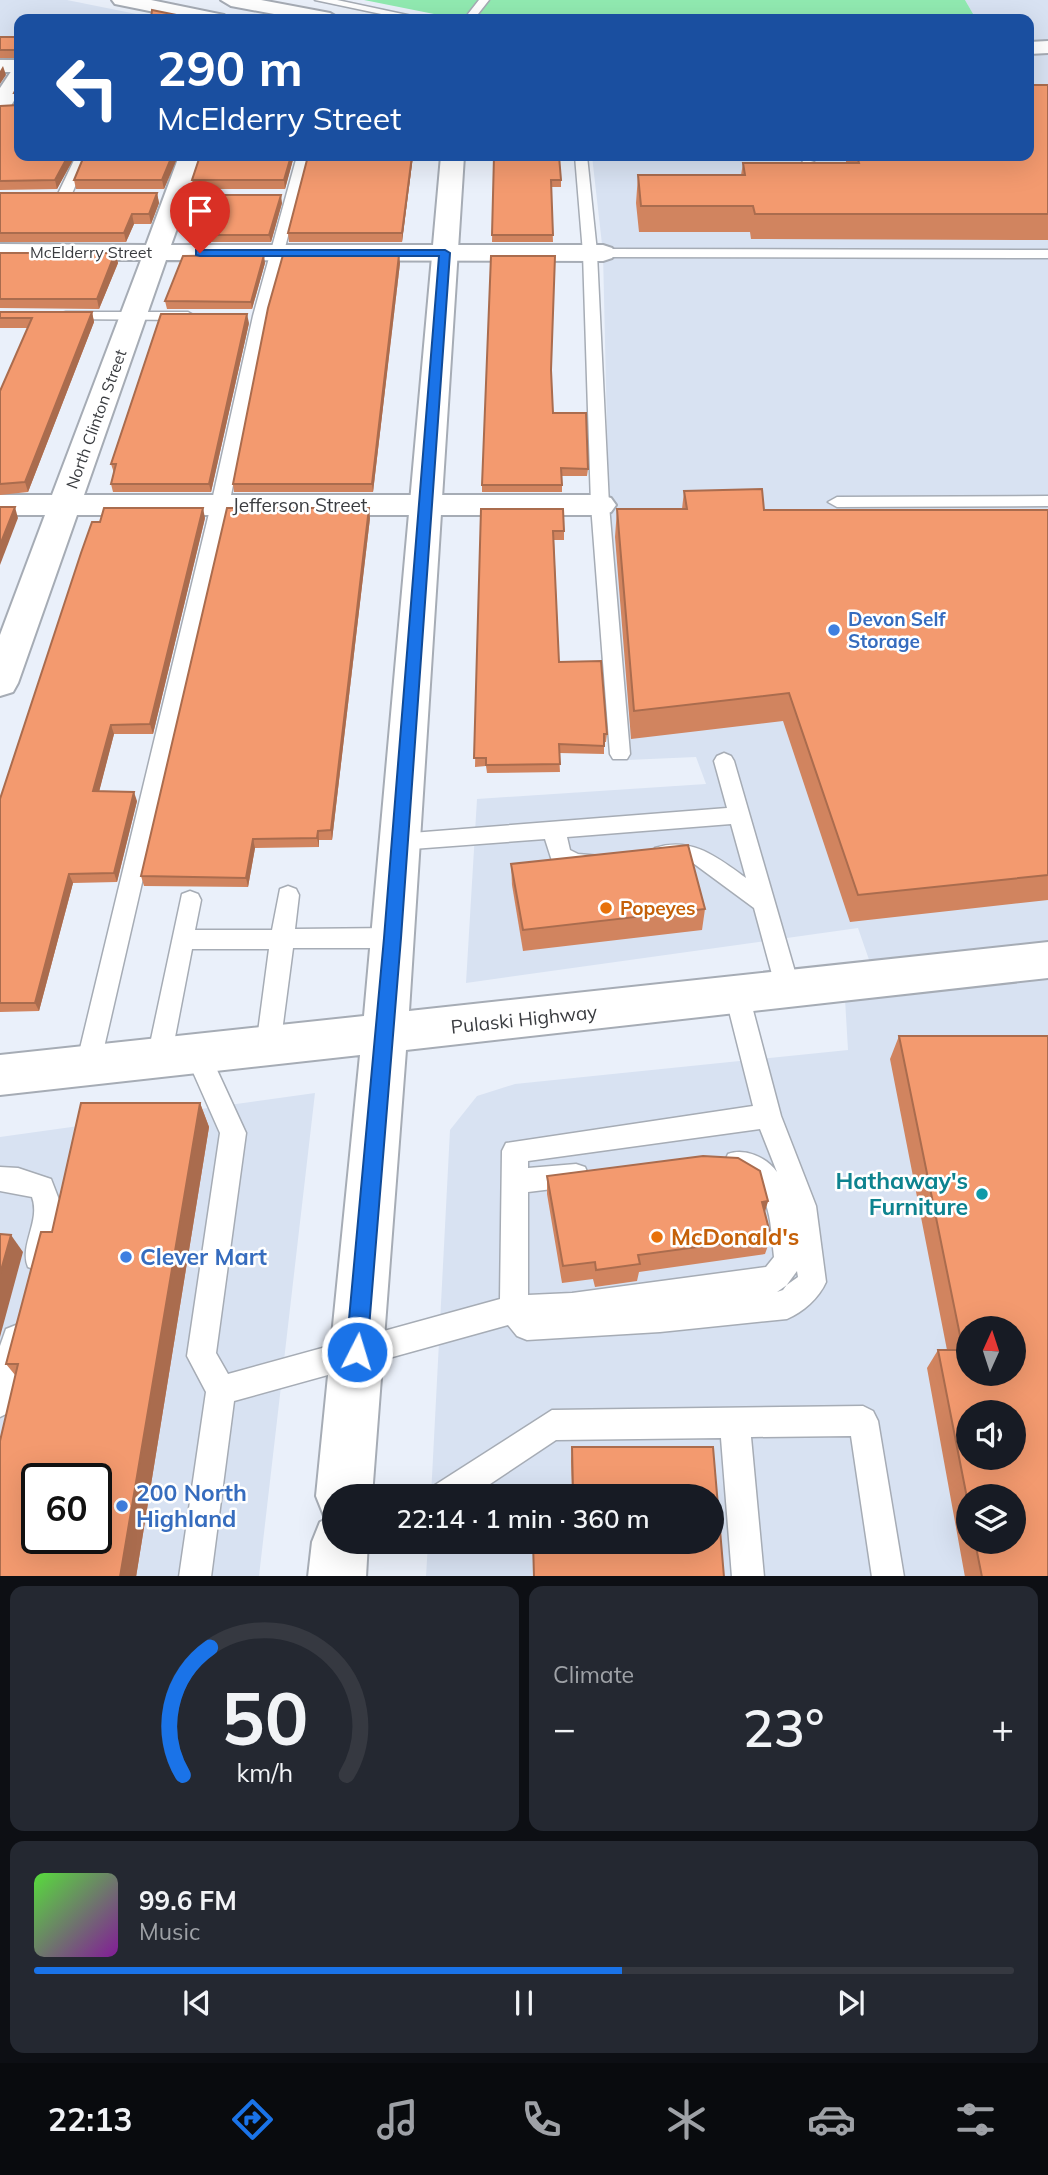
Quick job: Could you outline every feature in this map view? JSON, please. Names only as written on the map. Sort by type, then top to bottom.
[{"type":"main road","points":[[122,0],[192,14]]},
{"type":"main road","points":[[231,0],[304,14]]},
{"type":"main road","points":[[0,107],[14,83]]},
{"type":"main road","name":"North Clinton Street","points":[[0,683],[189,161]]},
{"type":"main road","points":[[345,1484],[393,938],[452,161]]},
{"type":"main road","name":"McElderry Street","points":[[0,252],[596,253]]},
{"type":"main road","name":"Jefferson Street","points":[[0,505],[600,506]]},
{"type":"main road","name":"Pulaski Highway","points":[[0,1075],[1048,960]]},
{"type":"main road","points":[[337,1576],[339,1554]]},
{"type":"lane","points":[[320,0],[394,14]]},
{"type":"lane","points":[[64,196],[80,161]]},
{"type":"lane","points":[[88,1065],[220,505],[253,316],[276,253],[287,196],[301,161]]},
{"type":"lane","points":[[582,161],[596,253],[600,506],[620,754]]},
{"type":"lane","points":[[596,253],[1048,254]]},
{"type":"lane","points":[[55,316],[209,316]]},
{"type":"lane","points":[[837,502],[1048,501]]},
{"type":"lane","points":[[724,761],[788,989]]},
{"type":"lane","points":[[399,842],[739,815]]},
{"type":"lane","points":[[554,830],[560,855],[576,863],[617,859]]},
{"type":"lane","points":[[645,856],[672,853],[697,855],[764,903]]},
{"type":"lane","points":[[268,1047],[288,895]]},
{"type":"lane","points":[[190,900],[183,940],[178,1056],[233,1133],[201,1356],[221,1390],[195,1576]]},
{"type":"lane","points":[[183,940],[393,938]]},
{"type":"lane","points":[[737,995],[768,1116],[803,1206],[812,1282],[787,1305],[660,1318],[527,1326],[514,1308],[515,1151],[768,1116]]},
{"type":"lane","points":[[221,1390],[514,1308],[572,1307],[773,1280],[788,1261],[782,1217],[771,1184],[745,1163],[710,1161]]},
{"type":"lane","points":[[515,1181],[601,1174]]},
{"type":"lane","points":[[0,1179],[18,1180],[42,1188],[50,1210],[0,1402]]},
{"type":"lane","points":[[464,1484],[552,1425],[863,1421],[888,1576]]},
{"type":"lane","points":[[735,1424],[748,1576]]},
{"type":"shaded area","points":[[0,0],[67,0],[136,14],[14,14],[14,54],[0,54]]},
{"type":"shaded area","points":[[965,0],[1048,0],[1048,1576],[426,1576],[427,1554],[724,1554],[724,1484],[432,1484],[450,1130],[477,1096],[515,1084],[848,1050],[844,982],[875,977],[858,928],[466,983],[477,799],[706,784],[696,757],[627,760],[609,517],[603,253],[593,161],[1034,161],[1034,14],[973,14]]},
{"type":"shaded area","points":[[315,1093],[259,1576],[0,1576],[0,1137]]},
{"type":"green space","points":[[364,0],[965,0],[973,14],[434,14]]},
{"type":"building","points":[[152,10],[172,14],[152,14]]},
{"type":"building","points":[[0,37],[14,37],[14,50],[0,50]]},
{"type":"building","points":[[1034,85],[1048,85],[1048,214],[755,214],[753,206],[641,206],[638,175],[745,175],[743,163],[1034,161]]},
{"type":"building","points":[[14,105],[14,161],[65,161],[55,180],[0,181],[0,106]]},
{"type":"building","points":[[82,161],[170,161],[162,180],[74,180]]},
{"type":"building","points":[[198,161],[290,161],[284,180],[192,180]]},
{"type":"building","points":[[307,161],[411,161],[402,233],[288,233]]},
{"type":"building","points":[[494,161],[559,161],[561,180],[551,180],[553,235],[492,235]]},
{"type":"building","points":[[0,193],[157,193],[149,214],[132,214],[124,233],[0,233]]},
{"type":"building","points":[[188,195],[281,195],[269,235],[189,235],[195,217],[180,217]]},
{"type":"building","points":[[0,253],[115,253],[97,299],[0,299]]},
{"type":"building","points":[[264,255],[251,302],[165,301],[183,256]]},
{"type":"building","points":[[283,255],[399,255],[372,484],[233,484],[268,308]]},
{"type":"building","points":[[491,256],[555,256],[551,370],[553,413],[586,413],[588,469],[561,468],[562,485],[482,485]]},
{"type":"building","points":[[0,312],[92,312],[25,482],[0,484],[0,391],[32,318],[0,318]]},
{"type":"building","points":[[161,314],[247,314],[209,484],[111,484],[116,464],[111,464]]},
{"type":"building","name":"Devon Self Storage","points":[[762,489],[764,510],[1048,510],[1048,875],[858,895],[789,693],[634,711],[617,509],[687,509],[684,491]]},
{"type":"building","points":[[0,507],[15,507],[0,545]]},
{"type":"building","points":[[104,508],[203,508],[150,724],[111,725],[93,791],[134,792],[114,873],[69,874],[35,1003],[0,1003],[0,799],[92,522],[100,522]]},
{"type":"building","points":[[227,508],[369,508],[331,830],[318,831],[317,838],[253,839],[246,878],[141,876]]},
{"type":"building","points":[[481,509],[563,509],[564,531],[553,531],[559,662],[601,661],[607,734],[604,734],[604,746],[559,744],[560,764],[486,765],[486,758],[474,758]]},
{"type":"building","name":"Popeyes","points":[[688,845],[705,909],[523,930],[511,864]]},
{"type":"building","name":"Hathaway's Furniture","points":[[899,1036],[1048,1036],[1048,1576],[982,1576],[977,1554],[1026,1554],[1026,1484],[964,1484],[962,1470],[1026,1470],[1026,1400],[956,1400],[956,1442],[938,1350],[956,1350],[956,1386],[1026,1386],[1026,1316],[956,1316]]},
{"type":"building","points":[[81,1103],[200,1103],[120,1576],[0,1576],[0,1441],[18,1364],[6,1364],[41,1232],[52,1232]]},
{"type":"building","name":"McDonald's","points":[[703,1156],[738,1158],[760,1171],[768,1201],[762,1202],[771,1237],[638,1255],[640,1264],[596,1270],[595,1262],[563,1266],[547,1176]]},
{"type":"building","points":[[0,1234],[11,1235],[0,1274]]},
{"type":"building","points":[[572,1447],[713,1447],[716,1484],[573,1484]]},
{"type":"building","points":[[533,1554],[722,1554],[724,1576],[534,1576]]},
{"type":"place","name":"Devon Self Storage","points":[[834,630]]},
{"type":"place","name":"Popeyes","points":[[606,908]]},
{"type":"place","name":"Hathaway's Furniture","points":[[982,1194]]},
{"type":"place","name":"McDonald's","points":[[657,1237]]},
{"type":"place","name":"Clever Mart","points":[[126,1257]]},
{"type":"place","name":"200 North Highland","points":[[122,1506]]},
{"type":"route","points":[[200,253],[445,253],[393,938],[357,1352]]}]
